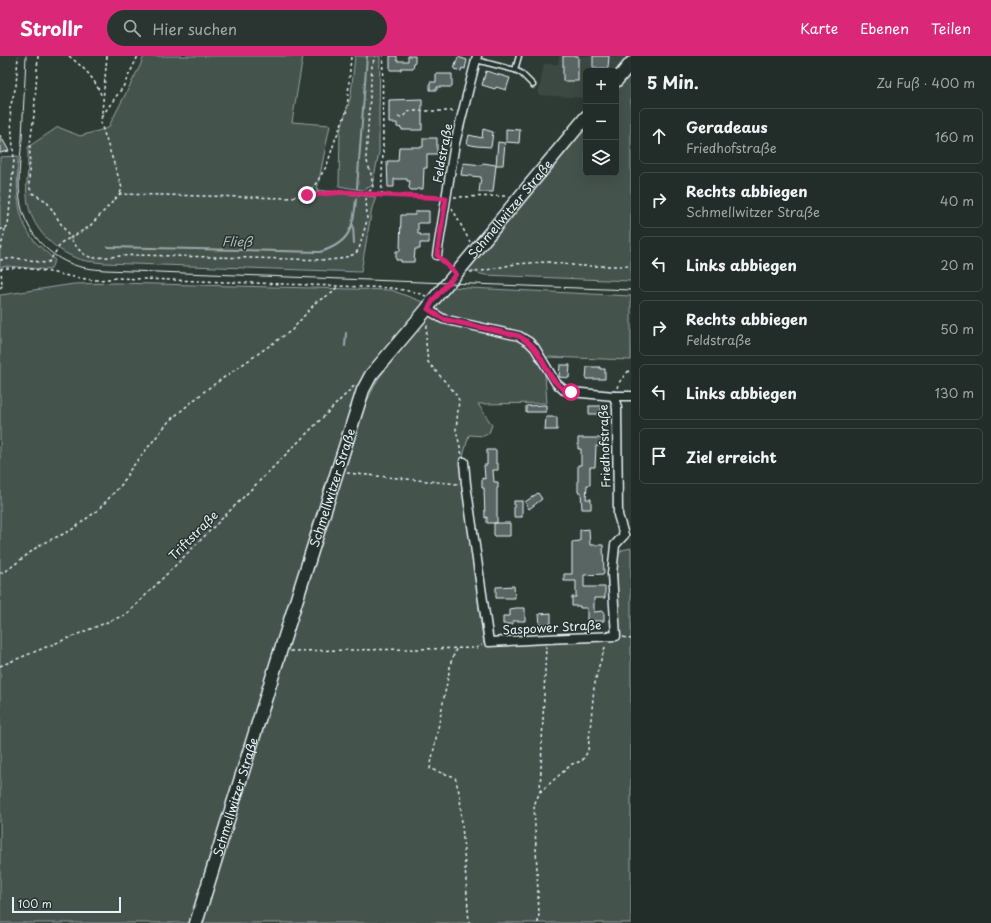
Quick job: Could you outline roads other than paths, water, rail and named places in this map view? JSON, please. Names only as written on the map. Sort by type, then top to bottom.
[{"type":"street","name":"Feldstraße","points":[[437,255],[455,143],[477,58]]},
{"type":"street","points":[[619,77],[631,62]]},
{"type":"street","name":"Schmellwitzer Straße","points":[[196,923],[363,390],[371,376],[583,121]]},
{"type":"street","name":"Friedhofstraße","points":[[428,309],[443,319],[519,336],[535,348],[556,384],[564,390],[614,396],[617,408],[618,515],[628,538],[615,545],[612,574],[612,636]]},
{"type":"street","points":[[614,396],[631,396]]},
{"type":"street","name":"Saspower Straße","points":[[464,462],[489,642],[612,636]]},
{"type":"lane","points":[[515,70],[519,56]]},
{"type":"lane","points":[[477,58],[515,70],[533,85]]},
{"type":"waterway","name":"Fließ","points":[[357,188],[367,56]]},
{"type":"waterway","name":"Fließ","points":[[108,247],[320,252],[338,244],[344,239],[352,226],[356,199]]},
{"type":"waterway","name":"Fließ","points":[[353,225],[354,243]]},
{"type":"waterway","name":"Fließ","points":[[345,346],[346,333]]},
{"type":"tram line","points":[[26,56],[19,172],[21,206],[28,224],[38,240],[60,259],[73,265],[105,270],[631,290]]}]
